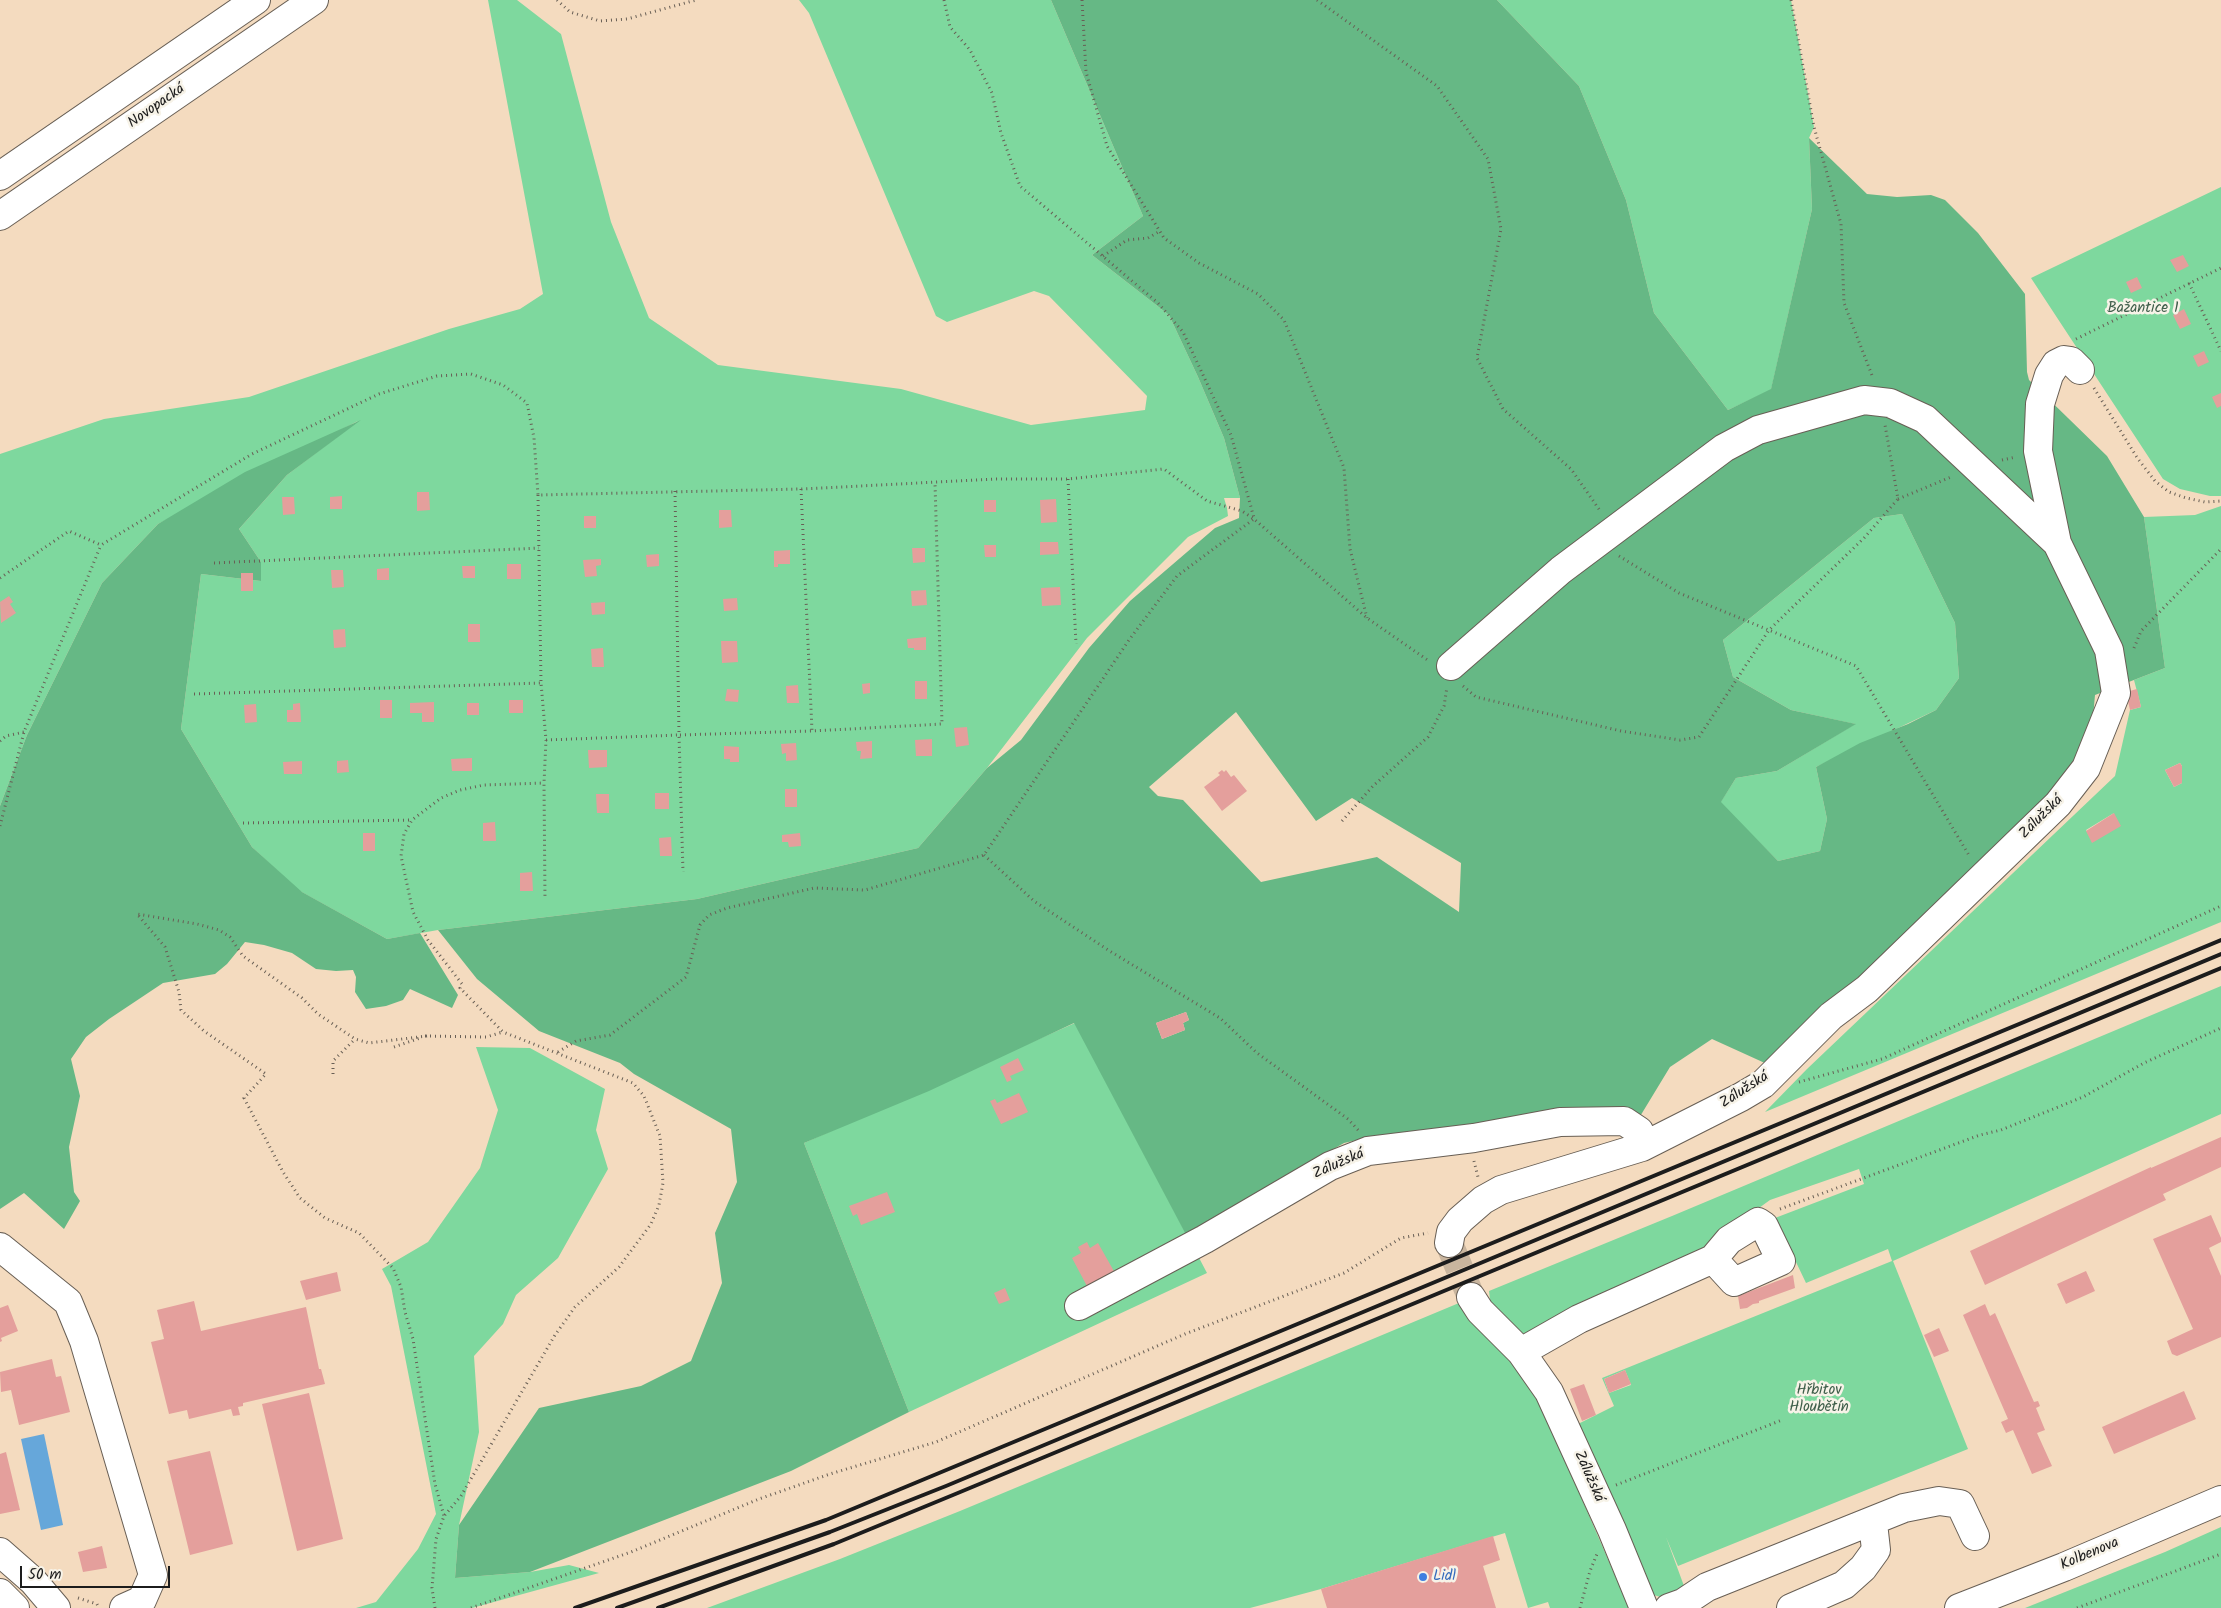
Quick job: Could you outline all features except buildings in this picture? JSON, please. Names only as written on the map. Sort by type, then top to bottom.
[{"type":"main road","points":[[0,176],[256,0]]},
{"type":"main road","name":"Novopacká","points":[[0,216],[314,0]]},
{"type":"main road","name":"Zálužská","points":[[1450,1237],[1483,1200],[1501,1190],[1642,1147],[1763,1084],[1831,1016],[1867,990],[2058,804],[2086,768],[2116,693],[2110,650],[2057,543],[2038,451],[2040,404],[2049,375],[2056,364],[2064,360],[2070,361],[2080,370]]},
{"type":"main road","points":[[1450,670],[1560,570],[1724,448],[1758,430],[1864,400],[1890,402],[1924,419],[2057,543]]},
{"type":"main road","name":"Zálužská","points":[[1079,1306],[1205,1239],[1330,1166],[1368,1151],[1474,1138],[1560,1122],[1624,1121],[1639,1131],[1642,1147]]},
{"type":"main road","points":[[1521,1352],[1578,1319],[1713,1259],[1729,1240],[1758,1222],[1764,1226],[1780,1261],[1734,1282],[1713,1259]]},
{"type":"main road","points":[[0,1247],[68,1302],[84,1341],[153,1575],[142,1600],[124,1608]]},
{"type":"main road","name":"Zálužská","points":[[1472,1297],[1480,1311],[1521,1352],[1549,1392],[1610,1525],[1644,1608]]},
{"type":"main road","name":"Kolbenova","points":[[1959,1608],[2064,1567],[2221,1500]]},
{"type":"main road","points":[[1669,1608],[1683,1603],[1710,1598],[1904,1508],[1939,1501],[1960,1504],[1975,1536]]},
{"type":"main road","points":[[1791,1608],[1844,1585],[1863,1568],[1876,1550],[1874,1532],[1869,1523]]},
{"type":"main road","points":[[0,1552],[33,1581],[56,1608]]},
{"type":"main road","points":[[0,1593],[14,1608]]},
{"type":"path","points":[[557,0],[570,12],[600,21],[627,19],[696,0]]},
{"type":"path","points":[[944,0],[950,28],[970,50],[992,93],[1001,133],[1020,186],[1158,303],[1183,332],[1231,435],[1254,519]]},
{"type":"path","points":[[1082,0],[1086,72],[1107,146],[1164,238],[1198,264],[1258,294],[1284,320],[1344,468],[1350,549],[1367,618]]},
{"type":"path","points":[[1317,0],[1437,86],[1488,159],[1501,229],[1477,358],[1503,409],[1571,469],[1606,536],[1679,593],[1856,666],[1981,877]]},
{"type":"path","points":[[1791,0],[1814,127],[1841,224],[1844,302],[1881,402],[1898,499]]},
{"type":"path","points":[[1103,256],[1127,240],[1148,238],[1160,231]]},
{"type":"path","points":[[2072,341],[2221,268]]},
{"type":"path","points":[[2189,283],[2221,351]]},
{"type":"path","points":[[2080,370],[2090,382],[2138,459],[2156,481],[2169,492],[2186,498],[2205,502],[2221,501]]},
{"type":"path","points":[[0,826],[24,732],[101,545],[252,454],[379,394],[437,376],[471,374],[503,385],[527,403],[534,438],[538,495],[541,683],[546,740],[544,783],[545,899]]},
{"type":"path","points":[[538,495],[801,489],[997,479],[1068,479],[1164,469],[1207,501],[1242,511],[1254,519],[1367,618],[1428,661],[1450,670],[1476,697],[1621,732],[1680,740],[1699,737],[1769,630],[1864,538],[1898,499],[1974,467],[2038,451]]},
{"type":"path","points":[[1068,479],[1076,644]]},
{"type":"path","points":[[546,740],[812,731],[942,724],[935,483]]},
{"type":"path","points":[[801,489],[812,731]]},
{"type":"path","points":[[675,491],[683,872]]},
{"type":"path","points":[[558,1053],[576,1041],[610,1035],[686,976],[700,925],[709,915],[727,908],[814,888],[865,890],[984,855],[1129,640],[1177,576],[1254,519]]},
{"type":"path","points":[[0,578],[69,531],[101,545]]},
{"type":"path","points":[[214,563],[539,548]]},
{"type":"path","points":[[2134,648],[2141,631],[2221,549]]},
{"type":"path","points":[[1342,821],[1373,786],[1428,737],[1444,706],[1450,670]]},
{"type":"path","points":[[194,694],[541,683]]},
{"type":"path","points":[[0,741],[6,736],[24,732]]},
{"type":"path","points":[[435,1608],[432,1588],[436,1539],[444,1516],[461,1496],[575,1306],[619,1267],[651,1224],[659,1204],[663,1183],[660,1136],[644,1096],[633,1083],[503,1032],[460,988],[462,984],[428,940],[413,912],[401,856],[404,834],[412,820],[441,798],[460,790],[484,785],[544,783]]},
{"type":"path","points":[[244,823],[412,820]]},
{"type":"path","points":[[984,855],[1034,901],[1108,950],[1220,1018],[1257,1053],[1348,1118],[1366,1138],[1368,1151]]},
{"type":"path","points":[[1798,1082],[1882,1059],[2221,906]]},
{"type":"path","points":[[444,1516],[435,1484],[413,1339],[405,1312],[401,1287],[393,1268],[359,1232],[325,1218],[300,1198],[283,1172],[244,1098],[266,1074],[204,1032],[181,1010],[179,992],[165,947],[137,914],[197,924],[219,930],[230,937],[243,956],[302,998],[318,1014],[355,1039],[368,1043],[427,1036],[486,1037],[503,1032]]},
{"type":"path","points":[[1758,1222],[1773,1212],[1980,1135],[2001,1130],[2083,1097],[2144,1063],[2221,1028]]},
{"type":"path","points":[[394,1047],[427,1036]]},
{"type":"path","points":[[333,1074],[333,1061],[355,1039]]},
{"type":"path","points":[[471,1608],[630,1552],[759,1499],[830,1474],[936,1442],[1185,1334],[1344,1273],[1401,1238],[1436,1231],[1450,1237]]},
{"type":"path","points":[[1595,1494],[1782,1420]]},
{"type":"path","points":[[1580,1608],[1590,1571],[1610,1525]]},
{"type":"path","points":[[2077,1608],[2221,1554]]},
{"type":"green space","points":[[488,0],[517,0],[561,34],[611,222],[649,318],[718,365],[901,389],[1031,425],[1145,410],[1147,396],[1049,296],[1034,291],[947,322],[936,316],[809,13],[799,0],[1051,0],[1143,216],[1092,255],[1169,315],[1224,438],[1240,498],[1224,498],[1228,516],[1188,537],[1087,638],[987,768],[918,848],[697,899],[438,930],[387,939],[298,890],[252,847],[181,729],[201,574],[261,581],[261,562],[239,529],[287,475],[358,421],[158,524],[102,583],[27,735],[0,806],[0,454],[104,419],[249,397],[449,329],[520,309],[543,294]]},
{"type":"green space","points":[[1051,0],[1497,0],[1579,86],[1626,200],[1654,313],[1728,410],[1771,389],[1812,209],[1809,138],[1867,194],[1897,197],[1931,195],[1945,200],[1978,233],[2025,294],[2027,372],[2029,380],[2107,456],[2144,517],[2165,668],[2095,695],[2090,751],[2075,768],[1880,960],[1767,1064],[1712,1039],[1670,1067],[1636,1123],[1366,1138],[1344,1143],[1248,1198],[1192,1246],[1074,1023],[929,1091],[804,1143],[909,1412],[791,1471],[530,1572],[455,1578],[459,1525],[539,1408],[641,1386],[691,1361],[722,1283],[715,1233],[737,1182],[731,1129],[634,1074],[620,1063],[539,1031],[477,979],[438,930],[697,899],[918,848],[987,768],[1021,740],[1089,648],[1130,601],[1215,528],[1239,518],[1240,498],[1224,438],[1169,315],[1092,255],[1143,216]],"holes":[[[1902,514],[1955,623],[1959,678],[1936,710],[1908,724],[1860,743],[1816,767],[1827,819],[1820,851],[1778,861],[1721,802],[1736,778],[1777,771],[1856,724],[1791,710],[1733,677],[1723,640],[1874,518]],[[1236,712],[1316,821],[1352,798],[1461,863],[1459,912],[1377,857],[1261,882],[1183,800],[1158,796],[1149,787]],[[1186,1012],[1189,1020],[1183,1023],[1185,1030],[1162,1039],[1156,1023]]]},
{"type":"green space","points":[[1497,0],[1791,0],[1814,127],[1809,138],[1812,209],[1771,390],[1728,410],[1654,313],[1626,200],[1579,86]]},
{"type":"green space","name":"Bažantice 1","points":[[2221,187],[2221,496],[2210,496],[2180,489],[2163,479],[2031,278]]},
{"type":"green space","points":[[361,420],[287,475],[239,529],[261,562],[261,581],[201,574],[181,729],[252,847],[302,892],[387,939],[420,933],[458,995],[452,1008],[410,989],[403,1000],[386,1006],[366,1009],[355,992],[356,977],[353,970],[316,969],[292,953],[245,942],[227,964],[215,974],[163,983],[109,1019],[86,1037],[71,1059],[80,1096],[69,1147],[74,1192],[80,1201],[64,1229],[24,1193],[0,1209],[0,806],[27,735],[102,583],[158,524],[245,472]]},
{"type":"green space","points":[[2221,506],[2221,922],[1765,1112],[1807,1069],[2115,776],[2130,710],[2141,707],[2134,680],[2165,668],[2144,517],[2195,515]],"holes":[[[2180,763],[2182,766],[2182,783],[2174,787],[2165,770]],[[2114,813],[2093,842],[2086,830]]]},
{"type":"green space","points":[[1902,514],[1955,623],[1959,678],[1936,710],[1816,767],[1827,819],[1820,851],[1778,861],[1720,803],[1736,778],[1777,771],[1855,724],[1791,710],[1733,677],[1723,640],[1874,518]]},
{"type":"green space","name":"Hřbitov Hloubětín","points":[[2221,986],[2221,1114],[1893,1261],[1968,1449],[1678,1566],[1666,1537],[1684,1586],[1664,1598],[1647,1593],[1574,1426],[1614,1406],[1602,1378],[1892,1261],[1888,1249],[1806,1283],[1775,1218],[1864,1184],[1859,1169],[1770,1200],[1684,1262],[1518,1336],[1491,1308],[1489,1291]],"holes":[[[1625,1370],[1631,1385],[1609,1393],[1604,1379]]]},
{"type":"green space","points":[[1075,1023],[1207,1273],[909,1412],[804,1143]]},
{"type":"green space","points":[[476,1047],[530,1048],[605,1089],[596,1130],[608,1169],[558,1258],[516,1295],[503,1324],[474,1356],[479,1432],[459,1525],[455,1578],[530,1572],[569,1565],[599,1573],[472,1608],[356,1608],[376,1602],[418,1549],[436,1514],[391,1286],[382,1269],[428,1242],[480,1168],[498,1110]]},
{"type":"green space","points":[[1459,1303],[1502,1343],[1554,1421],[1578,1490],[1629,1608],[1550,1608],[1548,1602],[1528,1608],[1505,1533],[1321,1589],[1250,1608],[707,1608],[840,1559],[960,1511]]},
{"type":"green space","points":[[2221,1527],[2221,1608],[2025,1608],[2165,1552]]},
{"type":"water","points":[[44,1434],[63,1525],[41,1530],[21,1439]]},
{"type":"tunnel","points":[[1449,1243],[1471,1297]]},
{"type":"railway","points":[[575,1608],[826,1520],[2221,940]]},
{"type":"railway","points":[[617,1608],[830,1532],[946,1486],[2221,954]]},
{"type":"railway","points":[[658,1608],[834,1544],[2221,968]]},
{"type":"place","name":"Lidl","points":[[1423,1577]]}]
